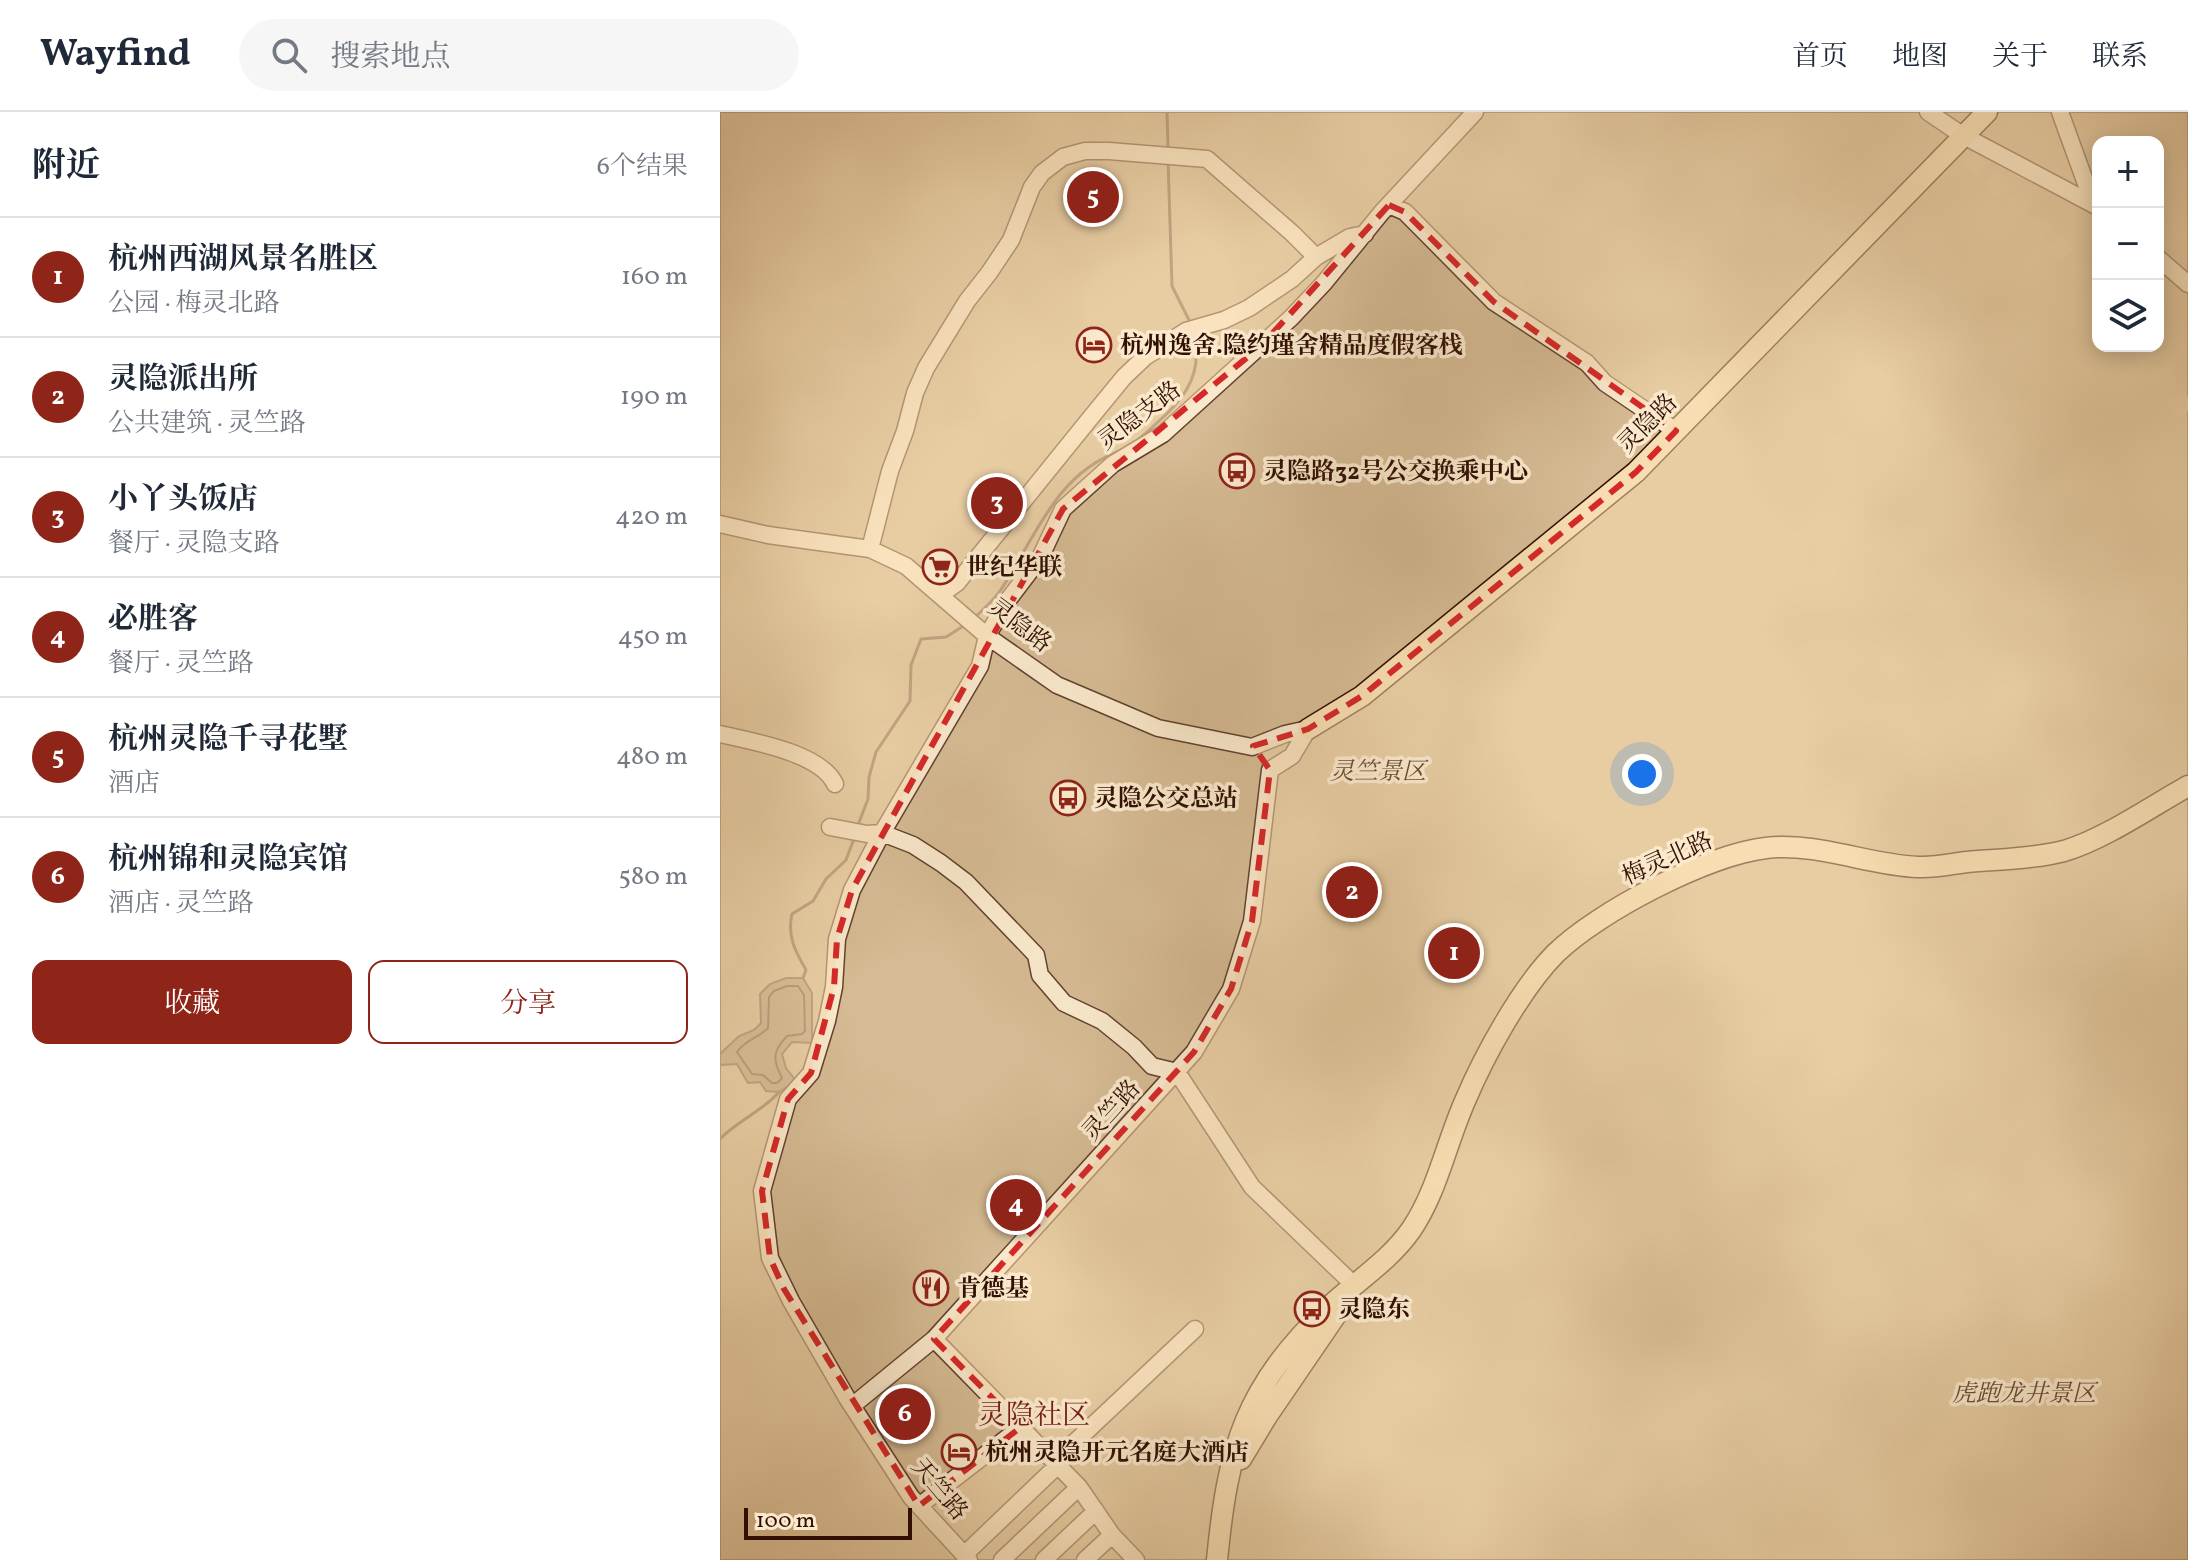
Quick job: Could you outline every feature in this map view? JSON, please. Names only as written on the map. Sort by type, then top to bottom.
[{"type":"main road","name":"灵隐路","points":[[1308,729],[1362,696],[1636,472],[1987,112]]},
{"type":"main road","name":"梅灵北路","points":[[1217,1560],[1232,1458],[1241,1429],[1271,1372],[1317,1320],[1382,1264],[1409,1233],[1424,1209],[1465,1100],[1518,1001],[1555,955],[1595,920],[1706,864],[1767,848],[1818,850],[1919,867],[2065,850],[2188,786]]},
{"type":"street","name":"灵隐支路","points":[[882,833],[980,666],[984,633],[1040,558],[1063,509],[1113,464],[1163,434],[1261,346],[1324,283],[1389,205],[1475,112]]},
{"type":"street","points":[[1928,112],[1962,135],[2092,203]]},
{"type":"street","points":[[1939,112],[1962,135]]},
{"type":"street","points":[[2060,112],[2092,195]]},
{"type":"street","points":[[870,549],[890,471],[926,368],[967,301],[1011,240],[1032,187],[1042,173],[1063,157],[1085,151],[1109,151],[1207,159],[1316,257]]},
{"type":"street","points":[[1389,205],[1405,212],[1494,302],[1587,363],[1605,383],[1676,431]]},
{"type":"street","points":[[940,595],[957,583],[1124,377],[1145,357],[1193,329],[1224,320],[1249,308],[1292,279],[1316,257],[1350,237],[1365,234]]},
{"type":"street","points":[[2164,263],[2188,284]]},
{"type":"street","name":"灵隐路","points":[[720,524],[768,535],[870,549],[906,566],[984,633],[1057,685],[1158,728],[1252,747]]},
{"type":"street","points":[[1308,729],[1292,756],[1270,770],[1252,747],[1285,734],[1308,729]]},
{"type":"street","points":[[720,734],[791,753],[822,769],[835,784]]},
{"type":"street","name":"灵竺路","points":[[852,1406],[934,1339],[1194,1052],[1231,989],[1252,921],[1270,770]]},
{"type":"street","points":[[830,827],[882,833],[913,845],[966,882],[1036,955],[1040,975],[1064,1003],[1102,1021],[1152,1066],[1177,1072],[1252,1187],[1355,1286]]},
{"type":"street","name":"天竺路","points":[[882,833],[852,890],[837,939],[834,987],[811,1073],[788,1099],[762,1191],[766,1238],[770,1258],[791,1301],[877,1447],[919,1506],[966,1557]]},
{"type":"street","points":[[966,1557],[1058,1465],[1075,1442],[1195,1329]]},
{"type":"street","points":[[934,1339],[1079,1487],[1130,1558]]},
{"type":"street","points":[[919,1506],[1021,1427]]},
{"type":"street","points":[[1002,1560],[1079,1487]]},
{"type":"street","points":[[1044,1560],[1096,1511]]},
{"type":"street","points":[[1085,1560],[1112,1535]]},
{"type":"highlighted area","points":[[1389,205],[1405,212],[1494,302],[1676,431],[1636,472],[1362,696],[1308,729],[1253,746],[1270,770],[1252,921],[1231,989],[1194,1052],[934,1339],[1021,1427],[919,1506],[784,1289],[770,1258],[762,1191],[788,1099],[811,1073],[834,987],[837,939],[852,890],[1063,509],[1261,346]]},
{"type":"green space","name":"灵竺景区","points":[[720,112],[2188,112],[2188,1560],[720,1560]]},
{"type":"water","points":[[786,978],[803,978],[812,993],[812,1043],[792,1042],[782,1054],[786,1068],[796,1081],[779,1092],[766,1091],[760,1082],[748,1083],[737,1064],[720,1065],[720,1054],[739,1036],[754,1030],[761,1023],[760,994],[770,984]]},
{"type":"waterway","points":[[1167,112],[1168,148]]},
{"type":"waterway","points":[[1168,160],[1172,286],[1191,324]]},
{"type":"waterway","points":[[1138,440],[1174,406],[1191,382],[1196,353],[1194,335]]},
{"type":"waterway","points":[[974,618],[1000,591],[1062,492],[1096,462],[1118,452]]},
{"type":"waterway","points":[[858,825],[868,799],[869,777],[876,752],[910,701],[911,665],[921,639],[946,637],[965,625]]},
{"type":"waterway","points":[[803,978],[806,970],[791,936],[792,914],[813,901],[826,879],[846,860],[855,836]]},
{"type":"waterway","points":[[720,1139],[779,1092]]},
{"type":"tunnel","points":[[1926,114],[2064,250],[2092,285]]},
{"type":"tunnel","points":[[2145,352],[2188,415]]},
{"type":"place","name":"杭州灵隐千寻花墅","points":[[1093,197]]},
{"type":"place","name":"杭州逸舍.隐约瑾舍精品度假客栈","points":[[1094,345]]},
{"type":"place","name":"灵隐路32号公交换乘中心","points":[[1237,471]]},
{"type":"place","name":"小丫头饭店","points":[[997,503]]},
{"type":"place","name":"世纪华联","points":[[940,567]]},
{"type":"place","name":"灵隐公交总站","points":[[1068,798]]},
{"type":"place","name":"灵隐派出所","points":[[1352,892]]},
{"type":"place","name":"杭州西湖风景名胜区","points":[[1454,953]]},
{"type":"place","name":"必胜客","points":[[1016,1205]]},
{"type":"place","name":"肯德基","points":[[931,1288]]},
{"type":"place","name":"灵隐东","points":[[1312,1309]]},
{"type":"place","name":"杭州锦和灵隐宾馆","points":[[905,1414]]},
{"type":"place","name":"杭州灵隐开元名庭大酒店","points":[[959,1452]]},
{"type":"district","name":"灵隐社区","points":[[1034,1414]]},
{"type":"park label","name":"虎跑龙井景区","points":[[2024,1393]]}]
